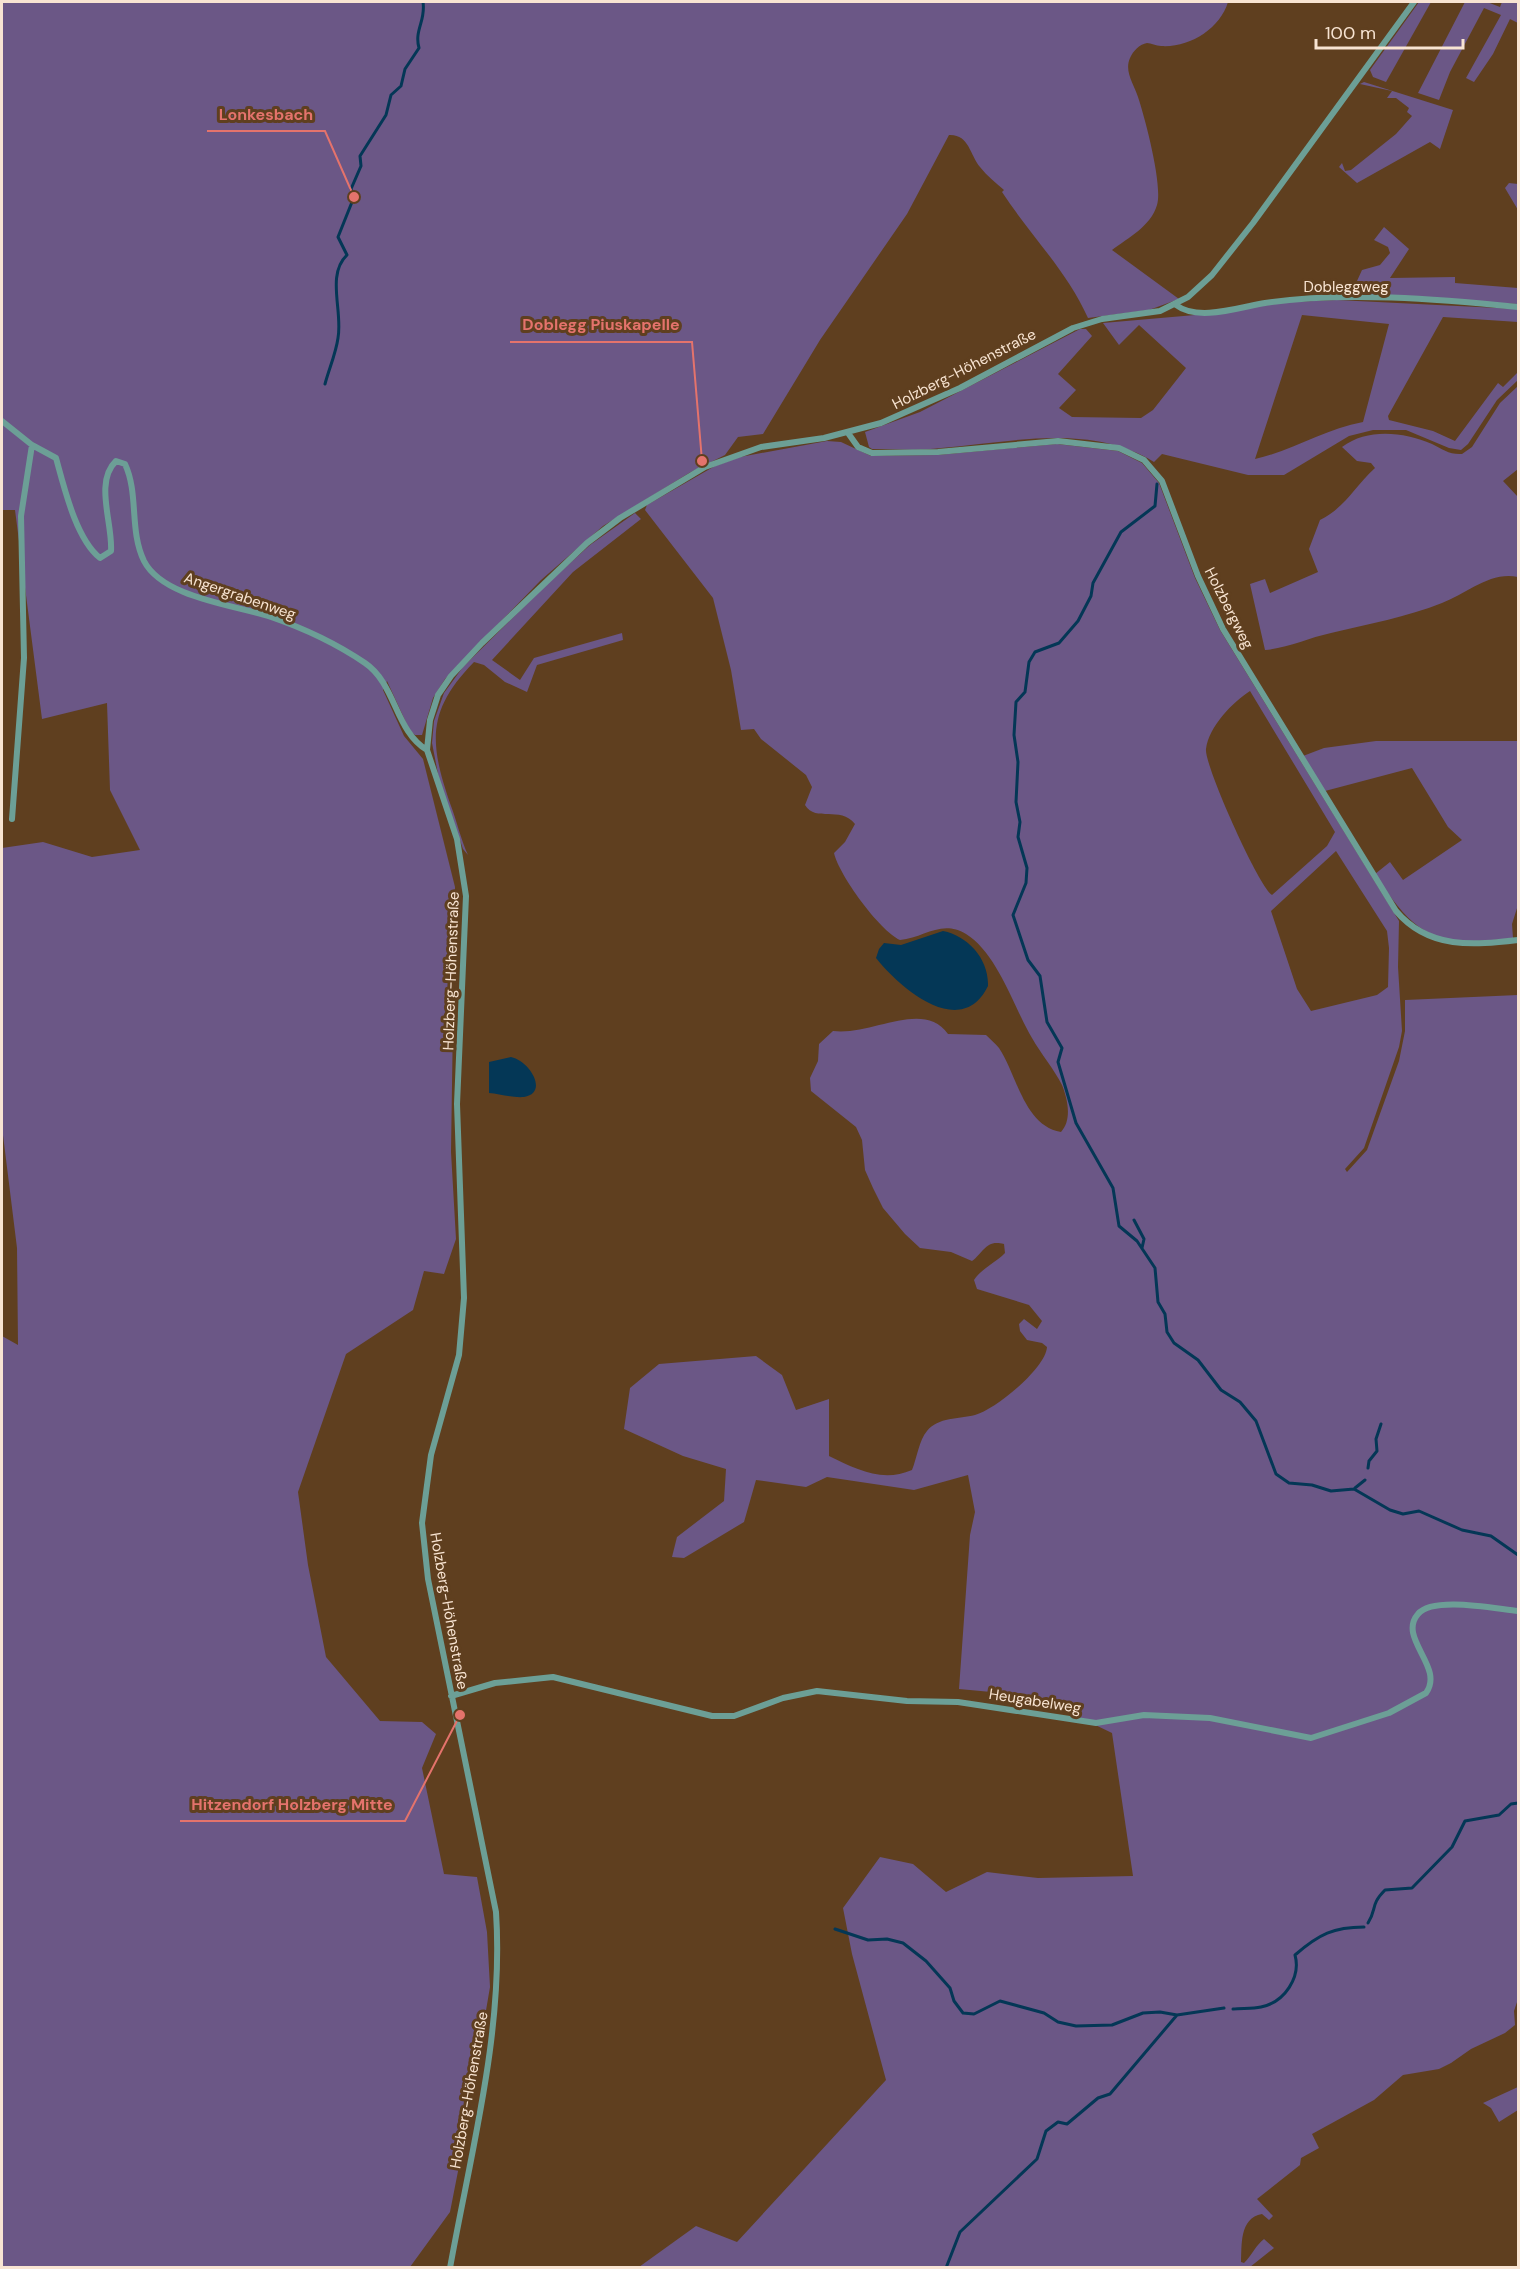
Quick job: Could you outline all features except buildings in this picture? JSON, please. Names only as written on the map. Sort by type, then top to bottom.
[{"type":"street","name":"Holzberg-Höhenstraße","points":[[450,2268],[482,2091],[498,1969],[496,1912],[428,1579],[422,1522],[428,1468],[454,1377],[462,1335],[464,1298],[458,1104],[466,896],[457,839],[427,750],[435,704],[451,676],[543,582],[605,529],[714,463],[761,447],[848,433],[919,408],[1088,322],[1150,314],[1176,305],[1199,288],[1229,254],[1414,2]]},
{"type":"street","name":"Dobleggweg","points":[[1176,305],[1188,312],[1203,312],[1291,299],[1326,297],[1518,307]]},
{"type":"street","name":"Angergrabenweg","points":[[2,420],[32,445],[56,458],[65,492],[90,550],[100,558],[111,551],[112,538],[106,492],[108,469],[116,461],[125,464],[130,475],[137,544],[146,564],[165,583],[209,601],[271,617],[324,640],[366,664],[381,678],[409,732],[427,750]]},
{"type":"street","name":"Holzbergweg","points":[[848,433],[858,447],[872,453],[938,452],[1058,441],[1119,448],[1144,460],[1161,481],[1198,576],[1223,629],[1396,911],[1419,931],[1450,943],[1477,945],[1518,940]]},
{"type":"street","points":[[12,819],[24,658],[21,516],[32,445]]},
{"type":"street","name":"Heugabelweg","points":[[451,1696],[509,1680],[553,1677],[712,1716],[734,1716],[783,1698],[817,1691],[907,1701],[958,1702],[1096,1723],[1144,1715],[1210,1718],[1311,1738],[1389,1713],[1426,1693],[1431,1675],[1413,1633],[1414,1620],[1425,1607],[1443,1605],[1518,1611]]},
{"type":"shaded area","points":[[2,2],[1228,2],[1218,21],[1202,35],[1172,46],[1144,44],[1135,50],[1128,63],[1152,152],[1158,196],[1157,205],[1150,219],[1112,250],[1179,299],[1149,310],[1088,318],[1070,285],[1013,208],[1002,192],[1004,190],[980,167],[961,138],[949,135],[907,214],[820,340],[763,434],[738,437],[725,455],[689,473],[603,526],[541,580],[445,679],[433,698],[422,735],[415,735],[410,731],[387,681],[383,690],[404,736],[423,759],[455,887],[451,1152],[456,1239],[444,1274],[424,1271],[413,1310],[346,1354],[298,1492],[308,1565],[326,1657],[380,1721],[422,1722],[436,1734],[422,1768],[444,1874],[477,1877],[487,1932],[490,1987],[450,2212],[410,2267],[2,2267],[2,1336],[18,1345],[17,1248],[2,1127],[2,848],[43,842],[92,857],[140,850],[110,790],[107,703],[42,719],[15,510],[2,510]]},
{"type":"shaded area","points":[[1419,2],[1431,2],[1386,82],[1373,77],[1370,70]]},
{"type":"shaded area","points":[[1465,2],[1487,2],[1500,7],[1502,2],[1518,2],[1518,23],[1510,19],[1493,54],[1474,82],[1466,78],[1501,15],[1484,8],[1450,72],[1439,100],[1418,93]]},
{"type":"shaded area","points":[[1364,82],[1453,110],[1440,149],[1430,142],[1357,183],[1339,167],[1342,163],[1345,171],[1351,170],[1396,134],[1412,116],[1407,112],[1409,108],[1396,98],[1387,98],[1392,91],[1360,84]]},
{"type":"shaded area","points":[[1509,183],[1518,184],[1518,210],[1505,188]]},
{"type":"shaded area","points":[[1384,227],[1409,249],[1390,278],[1455,277],[1455,283],[1518,288],[1518,304],[1355,296],[1361,289],[1357,281],[1362,270],[1380,265],[1390,253],[1388,247],[1374,240]]},
{"type":"shaded area","points":[[1337,300],[1518,309],[1518,322],[1443,317],[1388,416],[1389,420],[1433,431],[1455,441],[1498,383],[1503,387],[1518,372],[1518,380],[1497,400],[1468,444],[1461,450],[1449,448],[1406,430],[1373,430],[1349,436],[1284,475],[1248,475],[1162,454],[1154,462],[1129,450],[1077,439],[1050,438],[924,449],[872,449],[869,447],[865,432],[920,412],[1080,329],[1086,329],[1092,336],[1058,374],[1076,390],[1059,408],[1072,417],[1141,418],[1153,410],[1186,368],[1139,325],[1119,345],[1103,323],[1195,315],[1291,302]],"holes":[[[1302,315],[1389,324],[1363,422],[1255,459]]]},
{"type":"shaded area","points":[[1518,386],[1518,469],[1503,481],[1518,497],[1518,577],[1498,577],[1478,584],[1429,608],[1265,650],[1250,584],[1265,579],[1270,593],[1318,572],[1309,549],[1320,520],[1337,509],[1375,468],[1371,463],[1357,461],[1342,447],[1363,437],[1386,434],[1421,440],[1450,453],[1462,454],[1472,447],[1500,403]]},
{"type":"shaded area","points":[[827,441],[841,442],[871,456],[938,455],[1057,444],[1118,451],[1142,463],[1159,483],[1195,578],[1220,630],[1399,921],[1398,967],[1402,1031],[1399,1047],[1364,1148],[1345,1169],[1347,1172],[1367,1150],[1399,1061],[1405,1031],[1405,1000],[1518,995],[1518,1999],[1514,2011],[1515,2025],[1505,2033],[1471,2049],[1439,2069],[1403,2075],[1374,2100],[1312,2134],[1319,2148],[1301,2158],[1300,2165],[1257,2199],[1273,2216],[1269,2220],[1262,2214],[1249,2221],[1243,2234],[1241,2262],[1244,2263],[1264,2239],[1274,2248],[1250,2267],[639,2267],[696,2226],[737,2242],[886,2080],[852,1954],[843,1908],[880,1857],[913,1864],[946,1892],[987,1872],[1038,1878],[1133,1876],[1112,1733],[1035,1696],[959,1689],[970,1535],[975,1512],[968,1475],[914,1490],[827,1477],[806,1487],[756,1480],[744,1522],[684,1558],[672,1557],[677,1537],[724,1501],[726,1469],[683,1456],[624,1429],[630,1388],[659,1364],[756,1356],[782,1375],[796,1410],[829,1399],[829,1456],[869,1473],[901,1474],[912,1470],[922,1439],[932,1426],[943,1421],[984,1412],[995,1405],[1018,1387],[1038,1366],[1047,1347],[1042,1343],[1027,1340],[1020,1331],[1019,1324],[1024,1319],[1037,1329],[1042,1321],[1029,1305],[977,1289],[974,1280],[1005,1253],[1004,1244],[989,1245],[972,1261],[951,1252],[920,1248],[883,1208],[865,1170],[862,1140],[856,1127],[811,1091],[810,1078],[818,1061],[819,1044],[833,1031],[864,1029],[896,1021],[925,1019],[937,1024],[948,1034],[986,1035],[999,1048],[1030,1110],[1048,1128],[1061,1132],[1068,1116],[1062,1085],[1025,1026],[1004,982],[987,954],[966,934],[949,928],[900,940],[891,934],[861,901],[837,863],[834,853],[845,842],[855,824],[849,818],[835,814],[815,813],[810,810],[805,805],[812,787],[806,775],[761,739],[754,729],[741,730],[731,670],[713,598],[645,510],[647,505],[715,466],[740,457]],"holes":[[[1250,691],[1335,832],[1327,846],[1272,895],[1256,871],[1233,825],[1214,777],[1206,749],[1208,740],[1223,715],[1236,701]],[[1336,851],[1387,931],[1388,987],[1377,995],[1311,1011],[1297,989],[1271,911]]]},
{"type":"shaded area","points":[[635,513],[641,519],[573,572],[492,660],[520,680],[534,658],[622,633],[623,640],[537,665],[527,692],[505,682],[484,665],[474,662],[447,697],[436,730],[436,747],[444,784],[468,855],[463,849],[439,779],[432,743],[434,721],[444,693],[463,667],[546,585],[590,545]]},
{"type":"shaded area","points":[[1376,741],[1518,741],[1518,905],[1512,924],[1513,938],[1465,941],[1431,934],[1403,913],[1390,896],[1375,874],[1390,862],[1403,880],[1462,840],[1448,827],[1412,768],[1325,791],[1303,756],[1324,748]]},
{"type":"shaded area","points":[[1518,2087],[1518,2110],[1499,2122],[1491,2108],[1483,2103]]},
{"type":"water","points":[[943,931],[968,943],[981,958],[985,967],[988,986],[976,1002],[962,1009],[947,1009],[931,1004],[915,995],[876,958],[884,943],[901,945]]},
{"type":"water","points":[[511,1057],[525,1064],[530,1070],[536,1084],[535,1090],[524,1097],[489,1093],[489,1062]]},
{"type":"waterway","points":[[325,384],[338,338],[337,273],[347,255],[338,237],[354,197],[351,189],[361,166],[360,156],[386,115],[391,95],[401,86],[405,69],[419,48],[418,36],[423,15],[423,2]]},
{"type":"waterway","points":[[1157,484],[1155,506],[1121,532],[1093,583],[1091,596],[1078,621],[1059,643],[1035,652],[1029,662],[1025,692],[1016,702],[1014,735],[1018,762],[1016,802],[1020,822],[1018,837],[1027,868],[1026,883],[1013,915],[1028,960],[1040,976],[1047,1022],[1062,1048],[1058,1062],[1076,1123],[1113,1188],[1119,1226],[1137,1241],[1155,1268],[1158,1302],[1165,1314],[1167,1332],[1174,1343],[1198,1360],[1221,1390],[1240,1402],[1256,1421],[1276,1474],[1289,1483],[1312,1485],[1331,1491],[1354,1489],[1390,1510],[1403,1514],[1419,1511],[1462,1530],[1491,1536],[1518,1555]]},
{"type":"waterway","points":[[1134,1220],[1144,1239],[1142,1248]]},
{"type":"waterway","points":[[1368,1468],[1369,1461],[1377,1451],[1376,1439],[1381,1424]]},
{"type":"waterway","points":[[1355,1488],[1365,1480]]},
{"type":"waterway","points":[[1368,1923],[1375,1903],[1385,1890],[1412,1888],[1452,1847],[1465,1821],[1499,1815],[1511,1804],[1518,1803]]},
{"type":"waterway","points":[[1233,2009],[1261,2007],[1277,2000],[1293,1980],[1296,1972],[1295,1955],[1327,1933],[1344,1928],[1364,1927]]},
{"type":"waterway","points":[[835,1929],[868,1940],[887,1939],[903,1943],[926,1961],[950,1988],[954,2001],[963,2013],[974,2014],[1000,2001],[1044,2013],[1058,2022],[1076,2026],[1112,2025],[1143,2013],[1160,2012],[1177,2015]]},
{"type":"waterway","points":[[946,2268],[960,2232],[1037,2159],[1046,2131],[1058,2122],[1067,2124],[1098,2098],[1110,2094],[1177,2015],[1224,2008]]},
{"type":"place","name":"Lonkesbach","points":[[354,197]]},
{"type":"place","name":"Doblegg Piuskapelle","points":[[702,461]]},
{"type":"place","name":"Hitzendorf Holzberg Mitte","points":[[460,1715]]}]
